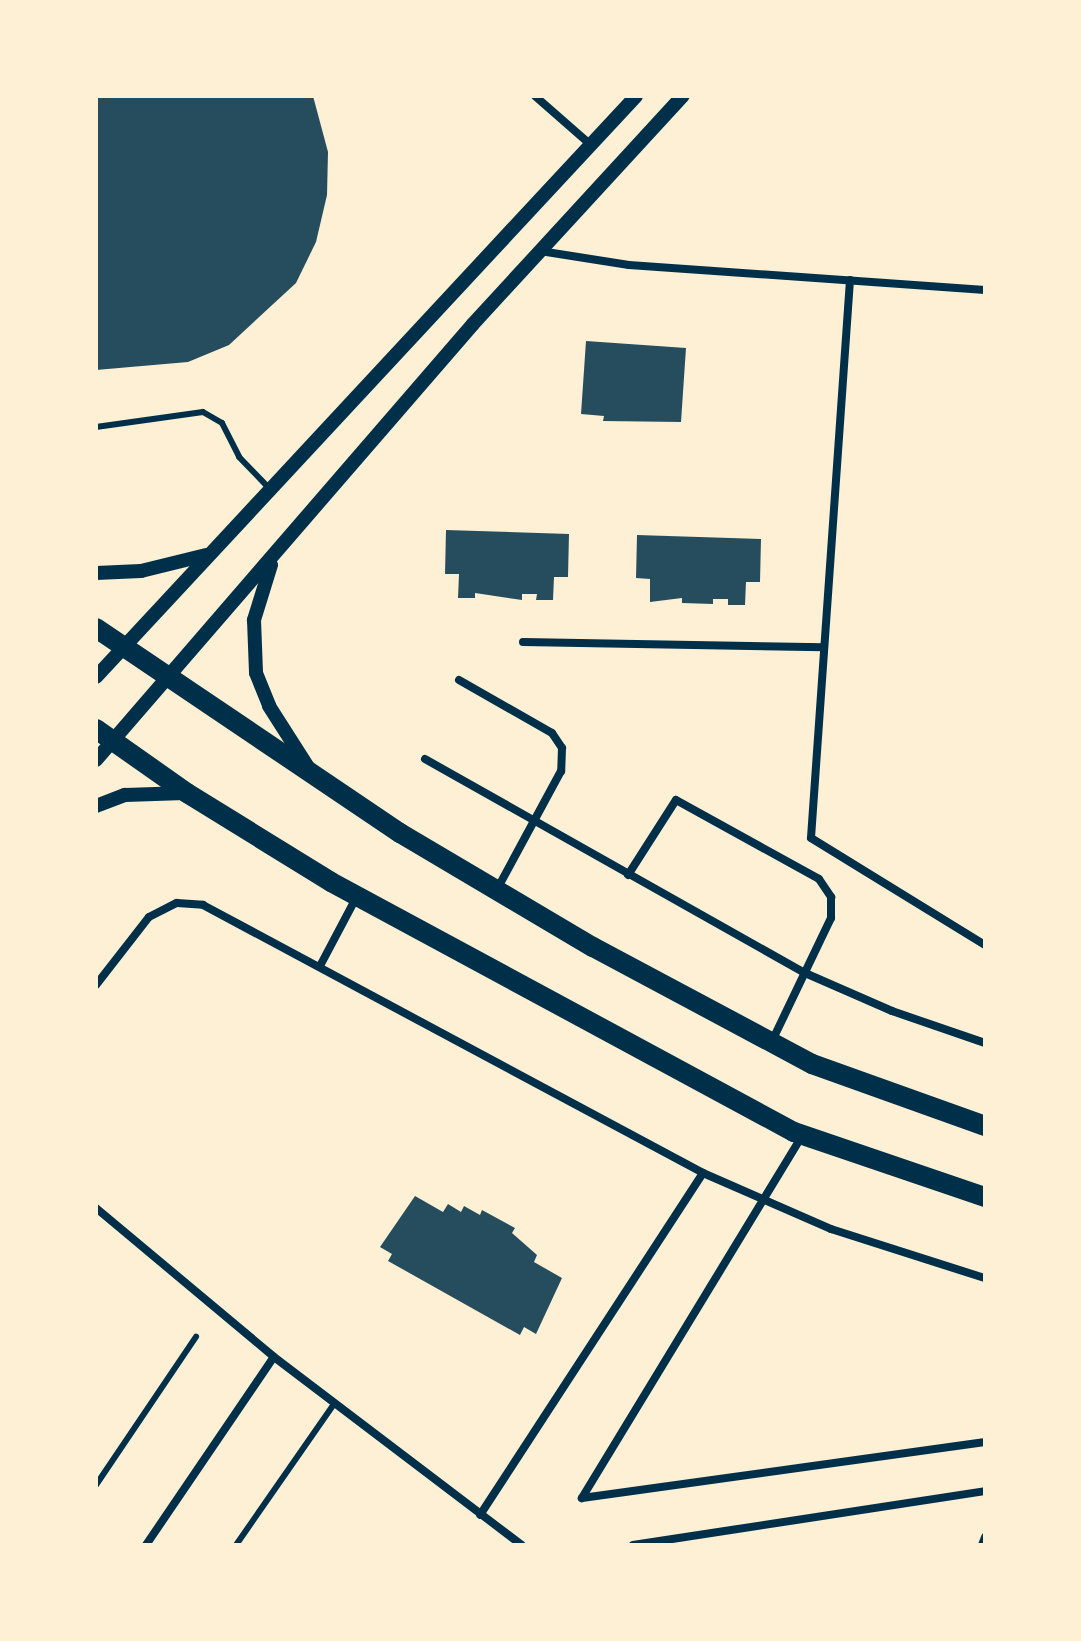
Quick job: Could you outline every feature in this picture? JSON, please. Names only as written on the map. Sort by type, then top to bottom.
[{"type":"main road","points":[[96,628],[315,777],[496,891],[771,1043],[875,1090],[985,1126]]},
{"type":"main road","points":[[104,735],[187,793],[358,896],[802,1136],[985,1197]]},
{"type":"street","points":[[535,96],[591,145]]},
{"type":"street","points":[[96,677],[636,96]]},
{"type":"street","points":[[96,760],[104,735],[168,675],[540,251],[683,96]]},
{"type":"street","points":[[540,251],[629,265],[985,290]]},
{"type":"street","points":[[850,280],[811,838],[985,945]]},
{"type":"street","points":[[281,546],[258,600],[253,656],[269,706],[315,777]]},
{"type":"street","points":[[96,573],[141,571],[210,554]]},
{"type":"street","points":[[523,642],[824,647]]},
{"type":"street","points":[[459,680],[558,740],[561,771],[496,891]]},
{"type":"street","points":[[425,759],[805,973],[892,1011],[985,1043]]},
{"type":"street","points":[[96,806],[137,794],[187,793]]},
{"type":"street","points":[[628,875],[676,800],[810,873],[826,888],[832,908],[771,1043]]},
{"type":"street","points":[[320,966],[358,896]]},
{"type":"street","points":[[96,985],[149,917],[177,903],[215,910],[703,1173],[766,1203],[895,1252],[985,1278]]},
{"type":"street","points":[[802,1136],[766,1203],[582,1498],[985,1442]]},
{"type":"street","points":[[480,1515],[703,1173]]},
{"type":"street","points":[[96,1208],[274,1357],[522,1545]]},
{"type":"street","points":[[146,1545],[274,1357]]},
{"type":"street","points":[[633,1545],[985,1491]]},
{"type":"street","points":[[982,1545],[985,1537]]},
{"type":"lane","points":[[96,427],[203,412],[222,423],[239,457],[270,489]]},
{"type":"lane","points":[[96,1485],[196,1337]]},
{"type":"lane","points":[[236,1545],[334,1404]]},
{"type":"building","points":[[96,96],[313,96],[328,152],[327,195],[316,242],[296,283],[229,345],[188,362],[96,370]]},
{"type":"building","points":[[586,341],[686,348],[681,422],[603,421],[604,416],[581,414]]},
{"type":"building","points":[[446,530],[569,534],[568,577],[554,577],[553,600],[536,600],[537,594],[522,594],[522,600],[475,593],[475,598],[458,598],[459,574],[445,574]]},
{"type":"building","points":[[637,535],[761,539],[760,582],[746,582],[745,605],[728,605],[728,599],[713,599],[713,604],[682,603],[682,598],[650,602],[650,579],[636,578]]},
{"type":"building","points":[[415,1196],[443,1212],[448,1204],[461,1212],[464,1206],[480,1215],[482,1210],[515,1228],[512,1233],[537,1255],[534,1262],[562,1278],[536,1334],[524,1327],[520,1335],[388,1261],[392,1254],[380,1247]]}]
